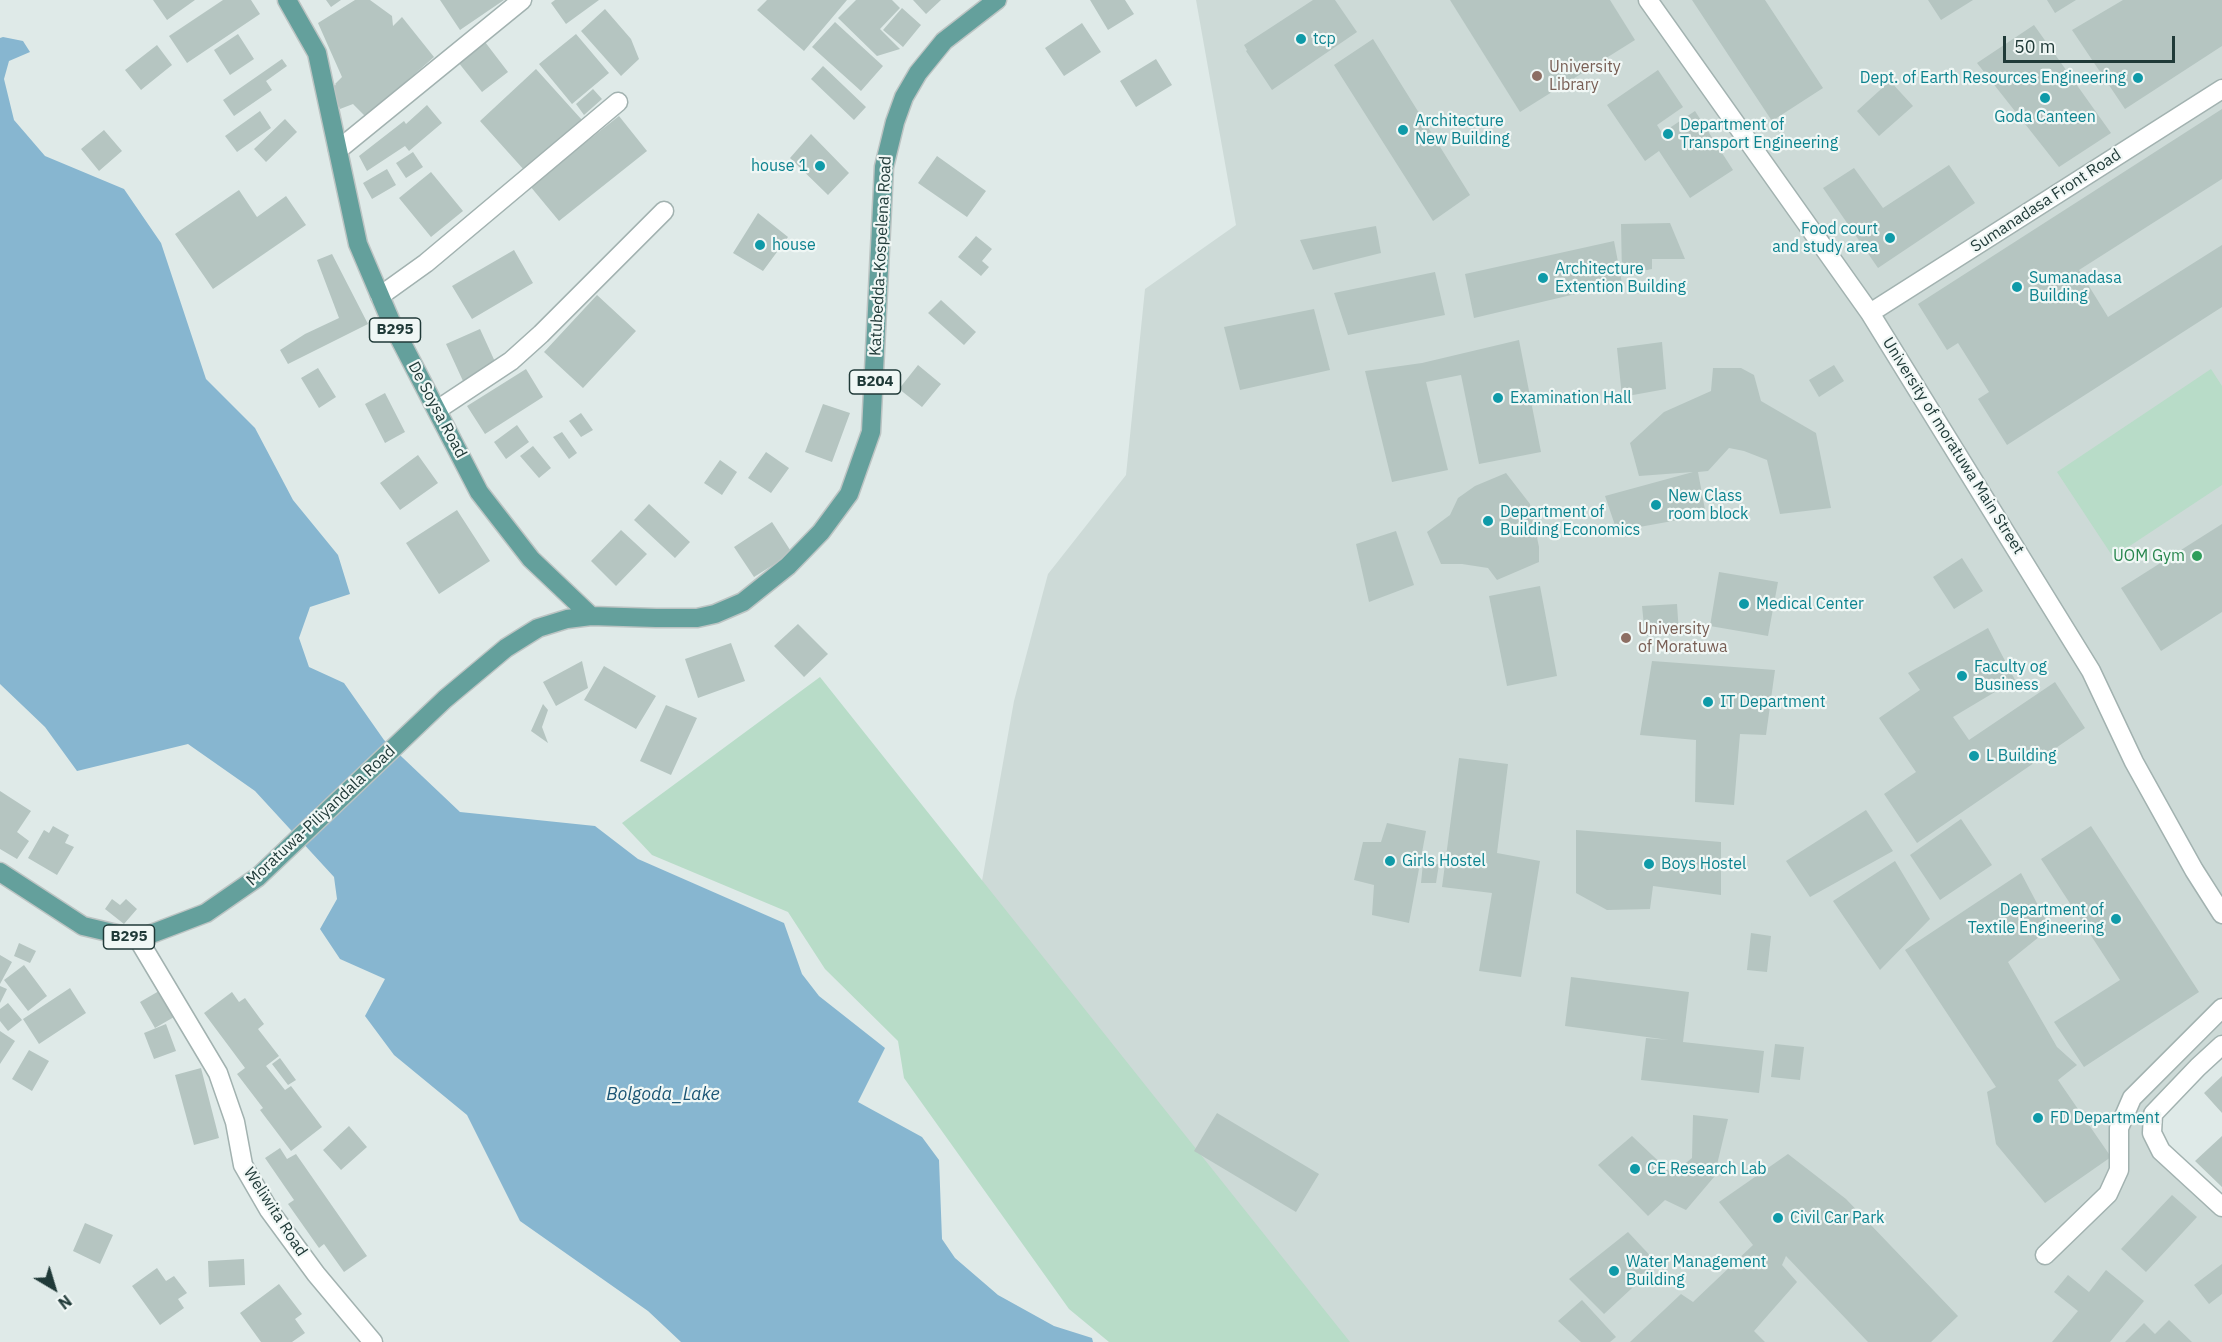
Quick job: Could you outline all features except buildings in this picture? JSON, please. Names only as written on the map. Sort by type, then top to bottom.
[{"type":"main road","name":"De Soysa Road","points":[[287,0],[317,53],[358,244],[392,324],[479,492],[531,559],[591,616]]},
{"type":"main road","name":"Katubedda-Kospelena Road","points":[[591,616],[697,618],[715,614],[743,602],[781,572],[821,532],[849,494],[871,432],[884,167],[895,122],[904,97],[918,74],[944,41],[997,0]]},
{"type":"main road","name":"Moratuwa-Piliyandala Road","points":[[138,939],[207,913],[258,877],[445,699],[506,648],[538,628],[567,619],[591,616]]},
{"type":"main road","name":"B295","points":[[0,872],[83,926],[138,939]]},
{"type":"street","points":[[338,150],[522,0]]},
{"type":"street","name":"University of moratuwa Main Street","points":[[1648,0],[1870,313],[2091,671],[2134,762],[2194,870],[2222,914]]},
{"type":"street","name":"Sumanadasa Front Road","points":[[1870,313],[2222,89]]},
{"type":"street","points":[[380,296],[426,263],[618,102]]},
{"type":"street","points":[[437,410],[511,361],[664,211]]},
{"type":"street","name":"Weliwita Road","points":[[138,939],[218,1073],[235,1122],[243,1164],[248,1174],[269,1210],[316,1274],[373,1342]]},
{"type":"street","points":[[2045,1255],[2108,1194],[2120,1170],[2120,1128],[2132,1098],[2222,1008]]},
{"type":"street","points":[[2222,1045],[2198,1066],[2153,1114],[2151,1133],[2161,1151],[2222,1207]]},
{"type":"shaded area","name":"University of Moratuwa","points":[[1196,0],[2222,0],[2222,1045],[2160,1119],[2167,1168],[2222,1215],[2222,1342],[1189,1342],[953,1044],[1014,701],[1048,574],[1126,475],[1145,289],[1236,225]]},
{"type":"green space","points":[[2211,369],[2222,386],[2222,485],[2113,557],[2057,472]]},
{"type":"green space","points":[[820,677],[1350,1342],[1109,1342],[1069,1309],[904,1078],[898,1041],[825,969],[788,912],[652,855],[622,823]]},
{"type":"water","name":"Bolgoda_Lake","points":[[0,38],[23,41],[30,52],[9,61],[4,79],[14,120],[45,156],[124,189],[161,243],[206,379],[255,428],[293,500],[338,555],[350,594],[310,607],[299,638],[309,667],[344,683],[384,740],[460,812],[595,826],[638,859],[784,923],[802,974],[819,996],[885,1048],[858,1102],[922,1137],[939,1160],[942,1239],[955,1258],[998,1295],[1054,1326],[1092,1338],[1093,1342],[681,1342],[648,1311],[520,1221],[467,1115],[394,1055],[365,1016],[385,979],[340,959],[320,929],[337,899],[334,877],[255,791],[188,744],[77,771],[45,727],[0,684]]},
{"type":"place","name":"tcp","points":[[1301,39]]},
{"type":"place","name":"University Library","points":[[1537,76]]},
{"type":"place","name":"Dept. of Earth Resources Engineering","points":[[2138,78]]},
{"type":"place","name":"Goda Canteen","points":[[2045,98]]},
{"type":"place","name":"Architecture New Building","points":[[1403,130]]},
{"type":"place","name":"Department of Transport Engineering","points":[[1668,134]]},
{"type":"place","name":"house 1","points":[[820,166]]},
{"type":"place","name":"Food court and study area","points":[[1890,238]]},
{"type":"place","name":"house","points":[[760,245]]},
{"type":"place","name":"Architecture Extention Building","points":[[1543,278]]},
{"type":"place","name":"Sumanadasa Building","points":[[2017,287]]},
{"type":"place","name":"Examination Hall","points":[[1498,398]]},
{"type":"place","name":"New Class room block","points":[[1656,505]]},
{"type":"place","name":"Department of Building Economics","points":[[1488,521]]},
{"type":"place","name":"UOM Gym","points":[[2197,556]]},
{"type":"place","name":"Medical Center","points":[[1744,604]]},
{"type":"place","name":"University of Moratuwa","points":[[1626,638]]},
{"type":"place","name":"Faculty og Business","points":[[1962,676]]},
{"type":"place","name":"IT Department","points":[[1708,702]]},
{"type":"place","name":"L Building","points":[[1974,756]]},
{"type":"place","name":"Girls Hostel","points":[[1390,861]]},
{"type":"place","name":"Boys Hostel","points":[[1649,864]]},
{"type":"place","name":"Department of Textile Engineering","points":[[2116,919]]},
{"type":"place","name":"FD Department","points":[[2038,1118]]},
{"type":"place","name":"CE Research Lab","points":[[1635,1169]]},
{"type":"place","name":"Civil Car Park","points":[[1778,1218]]},
{"type":"place","name":"Water Management Building","points":[[1614,1271]]}]
